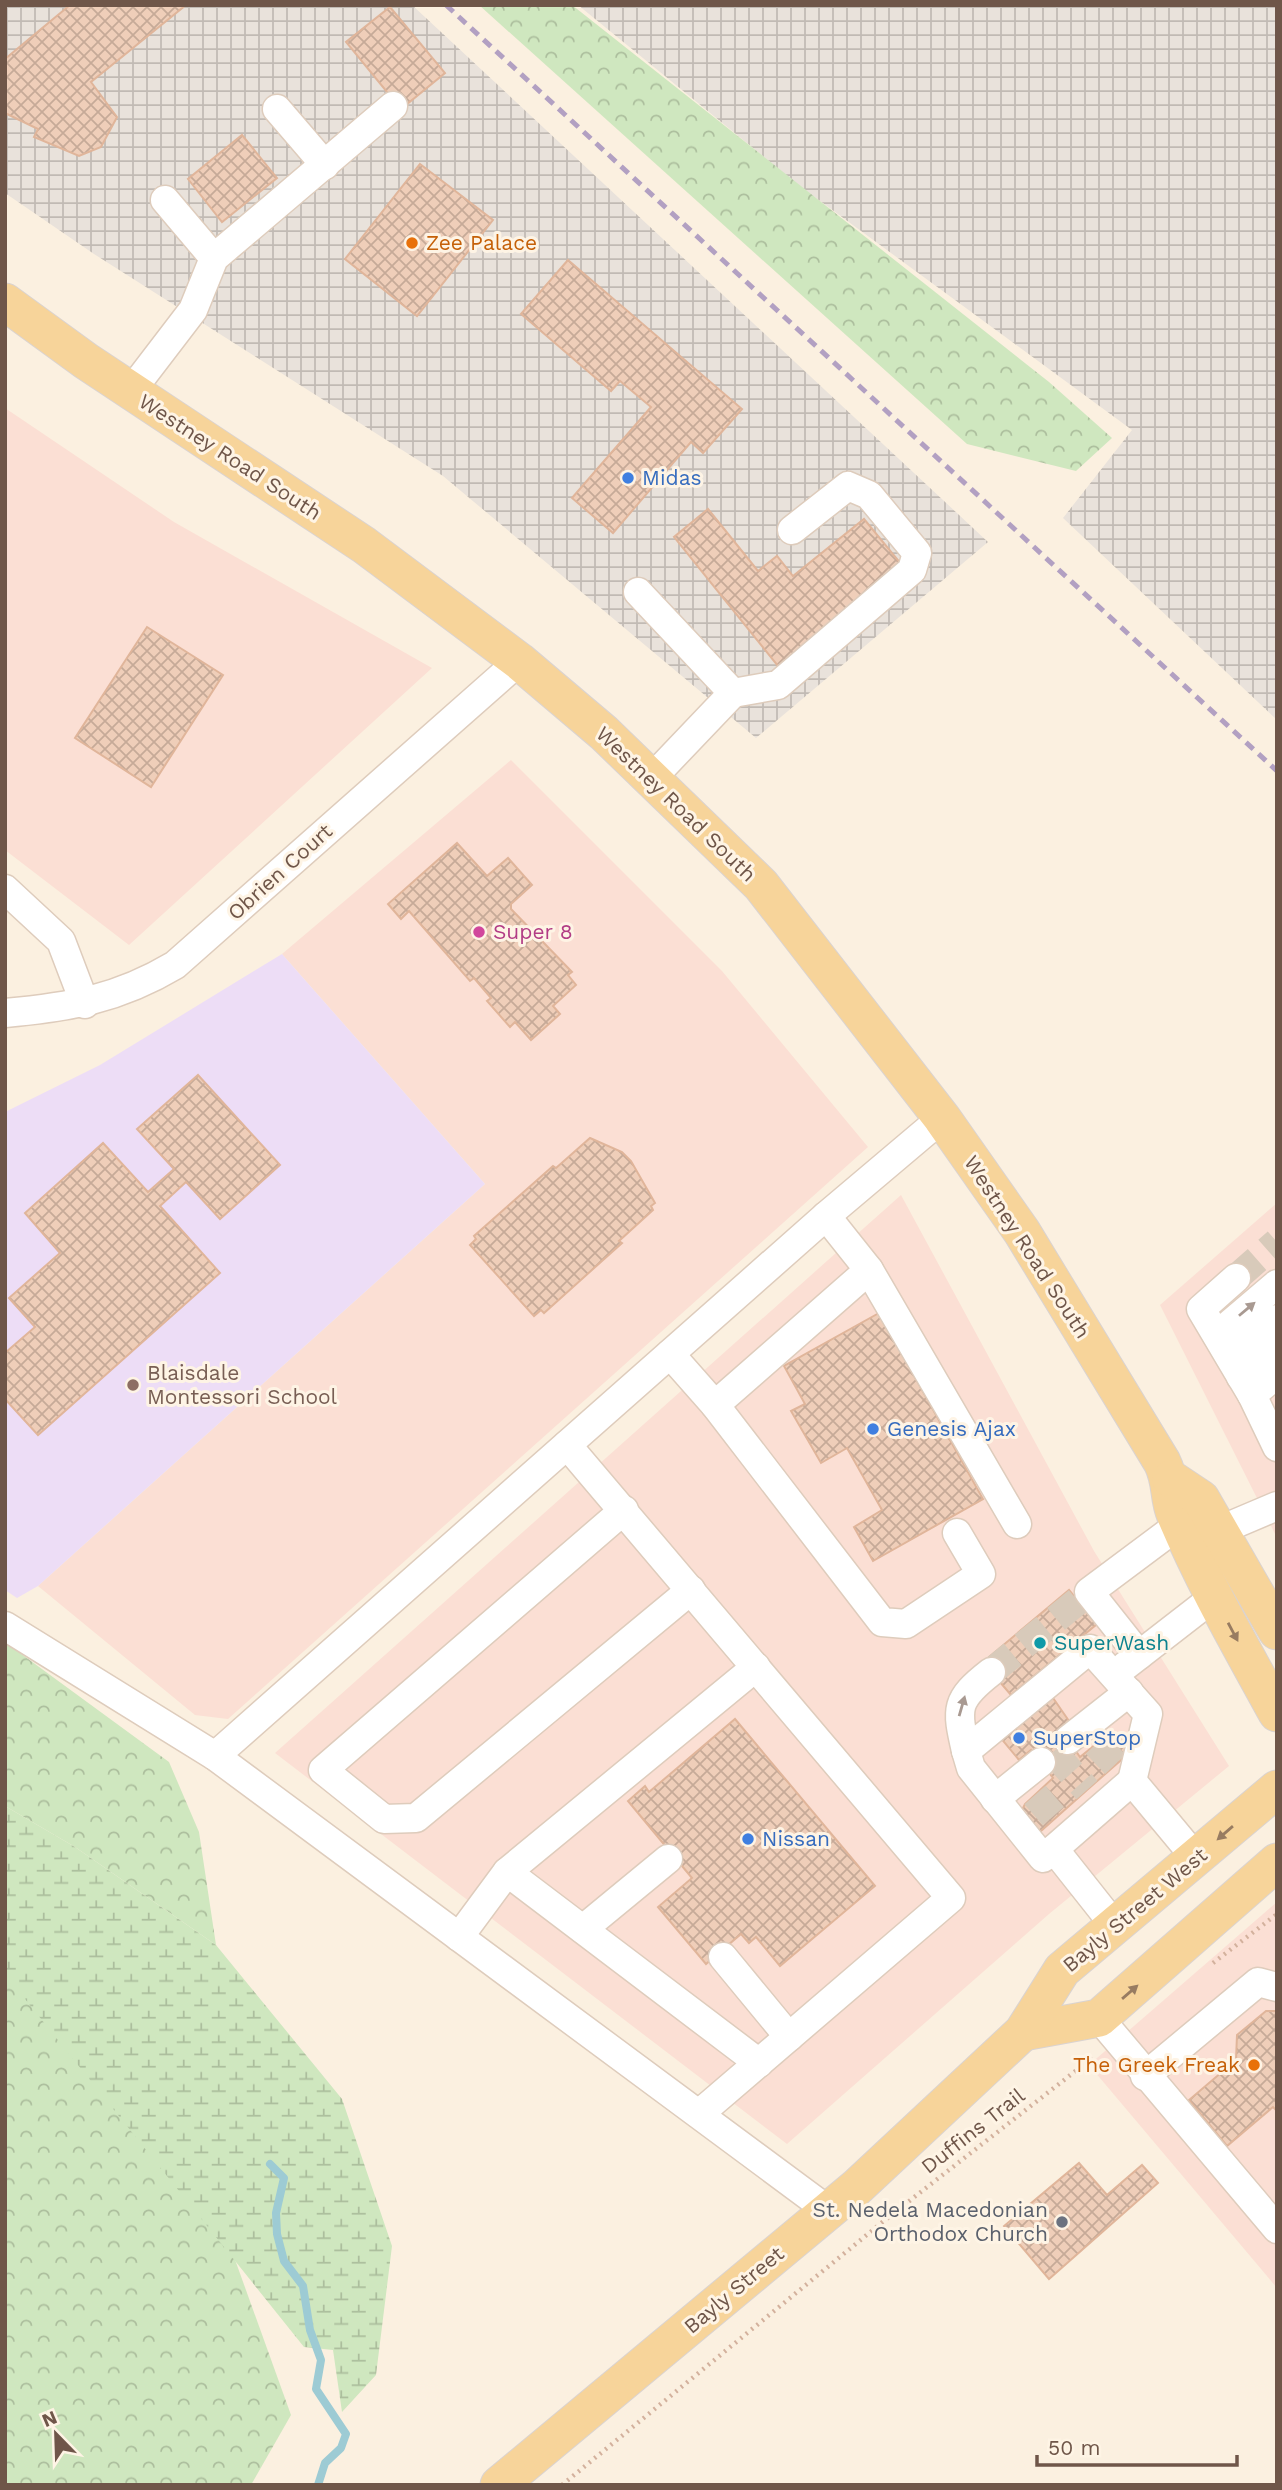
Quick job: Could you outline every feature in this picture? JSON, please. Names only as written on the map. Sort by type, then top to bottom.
[{"type":"main road","name":"Westney Road South","points":[[5,302],[131,391],[365,545],[519,661],[604,733],[761,885],[942,1118],[1022,1232],[1171,1479],[1201,1499],[1277,1631]]},
{"type":"main road","name":"Westney Road South","points":[[1171,1479],[1173,1510],[1214,1597],[1277,1713]]},
{"type":"main road","name":"Bayly Street West","points":[[1023,2032],[1062,1970],[1277,1789]]},
{"type":"main road","points":[[1023,2032],[1108,2029],[1277,1862]]},
{"type":"main road","name":"Bayly Street","points":[[499,2485],[829,2211],[1023,2032]]},
{"type":"street","points":[[131,391],[193,310],[214,258],[393,106]]},
{"type":"street","points":[[277,109],[325,164]]},
{"type":"street","points":[[164,200],[214,258]]},
{"type":"street","points":[[651,779],[733,693],[778,685],[912,570],[917,553],[869,495],[848,485],[792,530]]},
{"type":"street","points":[[638,592],[733,693]]},
{"type":"street","name":"Obrien Court","points":[[5,1013],[85,1004],[148,981],[175,965],[519,661]]},
{"type":"street","points":[[5,890],[61,941],[85,1004]]},
{"type":"street","points":[[215,1756],[826,1216],[942,1118]]},
{"type":"street","points":[[826,1216],[869,1270],[1017,1524]]},
{"type":"street","points":[[715,1405],[869,1270]]},
{"type":"street","points":[[1236,1278],[1201,1309],[1247,1381],[1277,1447]]},
{"type":"street","points":[[1247,1381],[1277,1284]]},
{"type":"street","points":[[1247,1381],[1277,1319]]},
{"type":"street","points":[[1247,1381],[1277,1348]]},
{"type":"street","points":[[670,1354],[715,1405],[882,1622],[906,1624],[981,1573],[957,1533]]},
{"type":"street","points":[[1247,1381],[1277,1374]]},
{"type":"street","points":[[566,1445],[624,1510],[951,1898],[699,2114]]},
{"type":"street","points":[[1218,1531],[1277,1506]]},
{"type":"street","points":[[624,1510],[323,1770],[384,1819],[416,1818],[691,1590]]},
{"type":"street","points":[[1139,1655],[1084,1597],[1180,1524]]},
{"type":"street","points":[[1082,1737],[1139,1655],[1214,1597]]},
{"type":"street","points":[[5,1626],[215,1756],[829,2211]]},
{"type":"street","points":[[966,1751],[1090,1649],[1148,1713],[1124,1773],[1059,1834],[1043,1858],[971,1768],[966,1751],[958,1719],[963,1700],[968,1689],[991,1672]]},
{"type":"street","points":[[459,1937],[507,1872],[757,1667]]},
{"type":"street","points":[[1124,1773],[1196,1858]]},
{"type":"street","points":[[995,1799],[1032,1779]]},
{"type":"street","points":[[1059,1834],[1115,1926]]},
{"type":"street","points":[[583,1929],[668,1859]]},
{"type":"street","points":[[507,1872],[760,2063]]},
{"type":"street","points":[[723,1957],[789,2037]]},
{"type":"street","points":[[1145,2076],[1258,1982],[1277,1987]]},
{"type":"street","points":[[1108,2029],[1145,2076],[1277,2228]]},
{"type":"path","points":[[1212,1964],[1277,1914]]},
{"type":"path","name":"Duffins Trail","points":[[562,2485],[885,2220],[1108,2029]]},
{"type":"shaded area","points":[[5,5],[412,5],[988,542],[756,738],[443,476],[94,254],[5,193]]},
{"type":"shaded area","points":[[578,5],[1277,5],[1277,720],[1063,518],[1132,430],[797,184]]},
{"type":"shaded area","points":[[5,408],[174,522],[432,668],[129,945],[5,850]]},
{"type":"shaded area","points":[[511,760],[722,971],[868,1147],[228,1719],[195,1715],[38,1586],[485,1184],[282,954]]},
{"type":"shaded area","name":"Blaisdale Montessori School","points":[[282,954],[485,1184],[38,1586],[17,1598],[5,1590],[5,1112],[100,1065]]},
{"type":"shaded area","points":[[901,1195],[1094,1551],[1229,1766],[1049,1914],[787,2144],[275,1753]]},
{"type":"shaded area","points":[[1277,1203],[1277,1538],[1160,1305]]},
{"type":"shaded area","points":[[1277,1902],[1277,2288],[1089,2065]]},
{"type":"green space","points":[[479,5],[572,5],[1049,382],[1112,438],[1076,471],[967,444]]},
{"type":"green space","points":[[5,1642],[169,1762],[199,1832],[216,1945],[75,1847],[5,1806]]},
{"type":"green space","points":[[5,1806],[75,1847],[216,1945],[342,2099],[392,2246],[376,2375],[342,2412],[333,2350],[304,2347],[5,1974]]},
{"type":"green space","points":[[5,1972],[229,2243],[291,2415],[251,2485],[5,2485]]},
{"type":"building","points":[[70,5],[186,5],[91,82],[117,117],[101,147],[79,156],[34,137],[38,129],[5,113],[5,59]]},
{"type":"building","points":[[390,7],[445,73],[401,109],[346,42]]},
{"type":"building","points":[[242,135],[277,178],[222,222],[188,179]]},
{"type":"building","points":[[420,164],[493,220],[417,316],[345,259]]},
{"type":"building","points":[[568,260],[742,409],[703,453],[691,442],[613,533],[572,498],[651,407],[620,381],[611,391],[521,314]]},
{"type":"building","points":[[708,509],[758,571],[777,556],[793,576],[864,519],[902,565],[778,666],[674,537]]},
{"type":"building","points":[[147,627],[223,675],[151,787],[75,738]]},
{"type":"building","name":"Super 8","points":[[457,843],[487,876],[508,858],[532,885],[511,904],[511,909],[572,972],[568,975],[576,985],[553,1006],[560,1014],[531,1040],[515,1022],[510,1027],[487,1001],[491,998],[474,978],[470,981],[409,911],[401,919],[388,904]]},
{"type":"building","points":[[198,1075],[280,1165],[220,1219],[186,1182],[160,1206],[220,1273],[38,1435],[5,1399],[5,1353],[35,1327],[9,1298],[60,1253],[25,1213],[103,1143],[148,1192],[174,1169],[137,1129]]},
{"type":"building","points":[[590,1138],[622,1152],[631,1161],[655,1203],[651,1206],[653,1210],[619,1241],[622,1243],[544,1313],[541,1310],[534,1316],[470,1245],[476,1239],[474,1236],[553,1166],[556,1168]]},
{"type":"building","name":"Genesis Ajax","points":[[879,1313],[983,1499],[873,1561],[854,1527],[882,1510],[847,1448],[821,1463],[791,1411],[805,1404],[784,1366]]},
{"type":"building","name":"SuperWash","points":[[1069,1590],[1097,1624],[1011,1695],[983,1662]]},
{"type":"building","points":[[1051,1695],[1069,1721],[1060,1728],[1080,1757],[1111,1732],[1125,1737],[1129,1745],[1128,1754],[1041,1831],[1032,1831],[1020,1814],[1025,1804],[1053,1778],[1031,1750],[1019,1760],[999,1736]]},
{"type":"building","name":"Nissan","points":[[735,1719],[875,1886],[780,1966],[756,1937],[749,1943],[741,1934],[706,1964],[658,1907],[692,1878],[628,1801],[645,1786],[649,1792]]},
{"type":"building","points":[[1266,2011],[1277,2011],[1277,2111],[1273,2107],[1227,2146],[1189,2100],[1236,2060],[1237,2035]]},
{"type":"building","name":"St. Nedela Macedonian Orthodox Church","points":[[1079,2163],[1107,2195],[1142,2165],[1158,2183],[1049,2279],[1004,2226]]},
{"type":"waterway","points":[[270,2164],[284,2178],[276,2213],[277,2234],[284,2261],[303,2286],[310,2330],[321,2360],[316,2389],[346,2434],[341,2448],[325,2463],[318,2485]]},
{"type":"tunnel","points":[[1236,1278],[1277,1242]]},
{"type":"tunnel","points":[[991,1672],[1078,1601]]},
{"type":"tunnel","points":[[1096,1744],[1116,1765]]},
{"type":"tunnel","points":[[1053,1752],[1087,1790]]},
{"type":"tunnel","points":[[1035,1795],[1055,1818]]},
{"type":"railway","points":[[446,5],[1277,771]]},
{"type":"place","name":"Zee Palace","points":[[412,243]]},
{"type":"place","name":"Midas","points":[[628,478]]},
{"type":"place","name":"Super 8","points":[[479,932]]},
{"type":"place","name":"Blaisdale Montessori School","points":[[133,1385]]},
{"type":"place","name":"Genesis Ajax","points":[[873,1429]]},
{"type":"place","name":"SuperWash","points":[[1040,1643]]},
{"type":"place","name":"SuperStop","points":[[1019,1738]]},
{"type":"place","name":"Nissan","points":[[748,1839]]},
{"type":"place","name":"The Greek Freak","points":[[1254,2065]]},
{"type":"place","name":"St. Nedela Macedonian Orthodox Church","points":[[1062,2222]]}]
